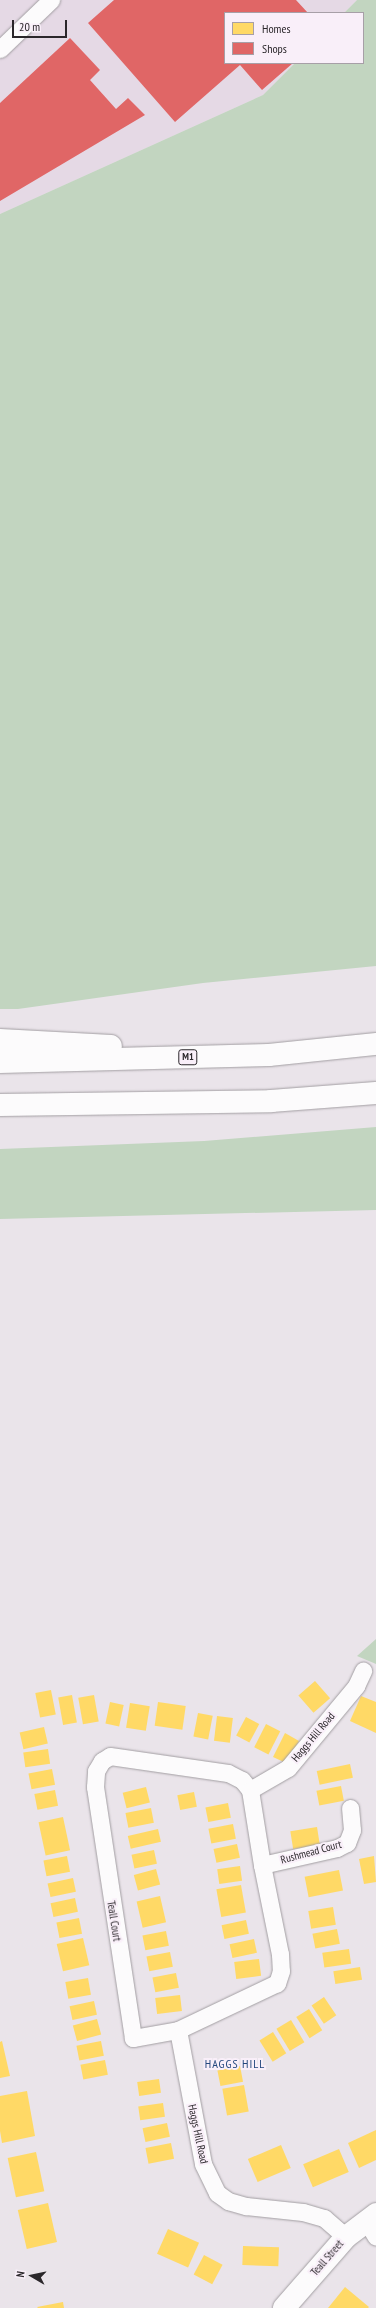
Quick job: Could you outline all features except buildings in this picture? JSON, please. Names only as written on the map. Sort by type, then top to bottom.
[{"type":"main road","points":[[0,1040],[269,1055]]},
{"type":"main road","name":"M1","points":[[0,1062],[269,1055],[376,1044]]},
{"type":"main road","points":[[0,1119],[376,1093]]},
{"type":"main road","points":[[0,1105],[271,1101]]},
{"type":"main road","name":"Teall Street","points":[[284,2308],[346,2237],[373,2224]]},
{"type":"street","points":[[0,49],[51,0]]},
{"type":"street","name":"Haggs Hill Road","points":[[250,1790],[272,1779],[288,1768],[356,1686],[362,1671]]},
{"type":"street","name":"Teall Court","points":[[110,1756],[124,1757],[228,1773],[242,1780],[250,1790],[262,1864],[280,1954],[281,1971],[277,1983],[178,2030],[133,2038],[97,1808],[96,1771],[102,1761],[110,1756]]},
{"type":"street","name":"Rushmead Court","points":[[262,1864],[337,1848],[347,1843],[352,1830],[350,1808]]},
{"type":"street","name":"Haggs Hill Road","points":[[178,2030],[203,2164],[217,2193],[228,2201],[246,2206],[302,2212],[324,2218],[346,2237]]},
{"type":"shaded area","points":[[0,0],[357,0],[345,12],[224,12],[224,64],[294,64],[263,95],[0,214]]},
{"type":"green space","points":[[357,0],[376,0],[376,966],[203,983],[18,1009],[0,1009],[0,214],[263,95],[294,64],[364,64],[364,12],[345,12]]},
{"type":"green space","points":[[376,1127],[376,1210],[0,1219],[0,1149],[204,1141]]},
{"type":"green space","points":[[376,1639],[376,1664],[357,1656]]},
{"type":"district","name":"HAGGS HILL","points":[[235,2064]]}]
